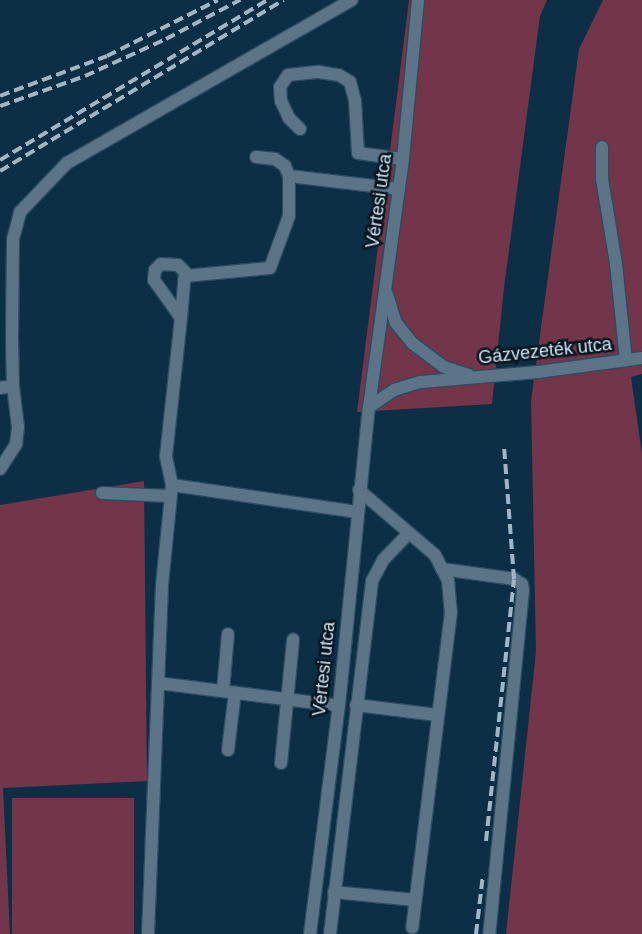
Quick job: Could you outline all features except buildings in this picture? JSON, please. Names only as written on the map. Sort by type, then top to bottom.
[{"type":"street","points":[[0,469],[16,444],[18,426],[6,387],[13,239],[20,212],[67,163],[352,0]]},
{"type":"street","name":"Vértesi utca","points":[[310,934],[339,706],[359,490],[403,159],[418,0]]},
{"type":"street","points":[[300,129],[289,118],[281,101],[280,87],[288,75],[318,72],[338,75],[350,82],[355,101],[358,153],[403,159]]},
{"type":"street","points":[[602,147],[602,179],[616,264],[626,360]]},
{"type":"street","points":[[185,276],[270,268],[289,216],[289,176],[286,166],[276,159],[256,157]]},
{"type":"street","points":[[289,176],[399,189]]},
{"type":"street","points":[[148,934],[158,683],[171,491],[166,456],[181,318],[185,276],[183,268],[161,264],[152,275],[181,318]]},
{"type":"street","name":"Gázvezeték utca","points":[[386,279],[389,305],[396,323],[412,344],[444,366],[475,377],[642,358]]},
{"type":"street","points":[[369,407],[394,390],[421,382],[475,377]]},
{"type":"street","points":[[359,490],[435,555],[448,580],[451,612],[412,928]]},
{"type":"street","points":[[102,493],[171,491],[357,512]]},
{"type":"street","points":[[330,934],[372,580],[382,560],[409,533]]},
{"type":"street","points":[[442,569],[514,579],[522,584],[523,590],[489,934]]},
{"type":"street","points":[[228,634],[228,750]]},
{"type":"street","points":[[281,762],[293,640]]},
{"type":"street","points":[[158,683],[339,706]]},
{"type":"street","points":[[356,704],[437,715]]},
{"type":"street","points":[[334,892],[415,900]]},
{"type":"shaded area","points":[[409,0],[547,0],[540,16],[504,288],[492,404],[357,412]]},
{"type":"shaded area","points":[[603,0],[642,0],[642,374],[631,377],[642,454],[642,934],[506,934],[536,651],[531,401],[579,49]]},
{"type":"shaded area","points":[[144,481],[147,781],[3,788],[10,934],[0,934],[0,505]]},
{"type":"shaded area","points":[[12,798],[134,798],[134,934],[12,934]]},
{"type":"railway","points":[[0,96],[107,56],[218,0]]},
{"type":"railway","points":[[0,106],[85,76],[166,39],[240,0]]},
{"type":"railway","points":[[0,160],[267,0]]},
{"type":"railway","points":[[0,171],[283,0]]},
{"type":"railway","points":[[486,841],[514,579],[504,445]]},
{"type":"railway","points":[[476,934],[483,874]]}]
